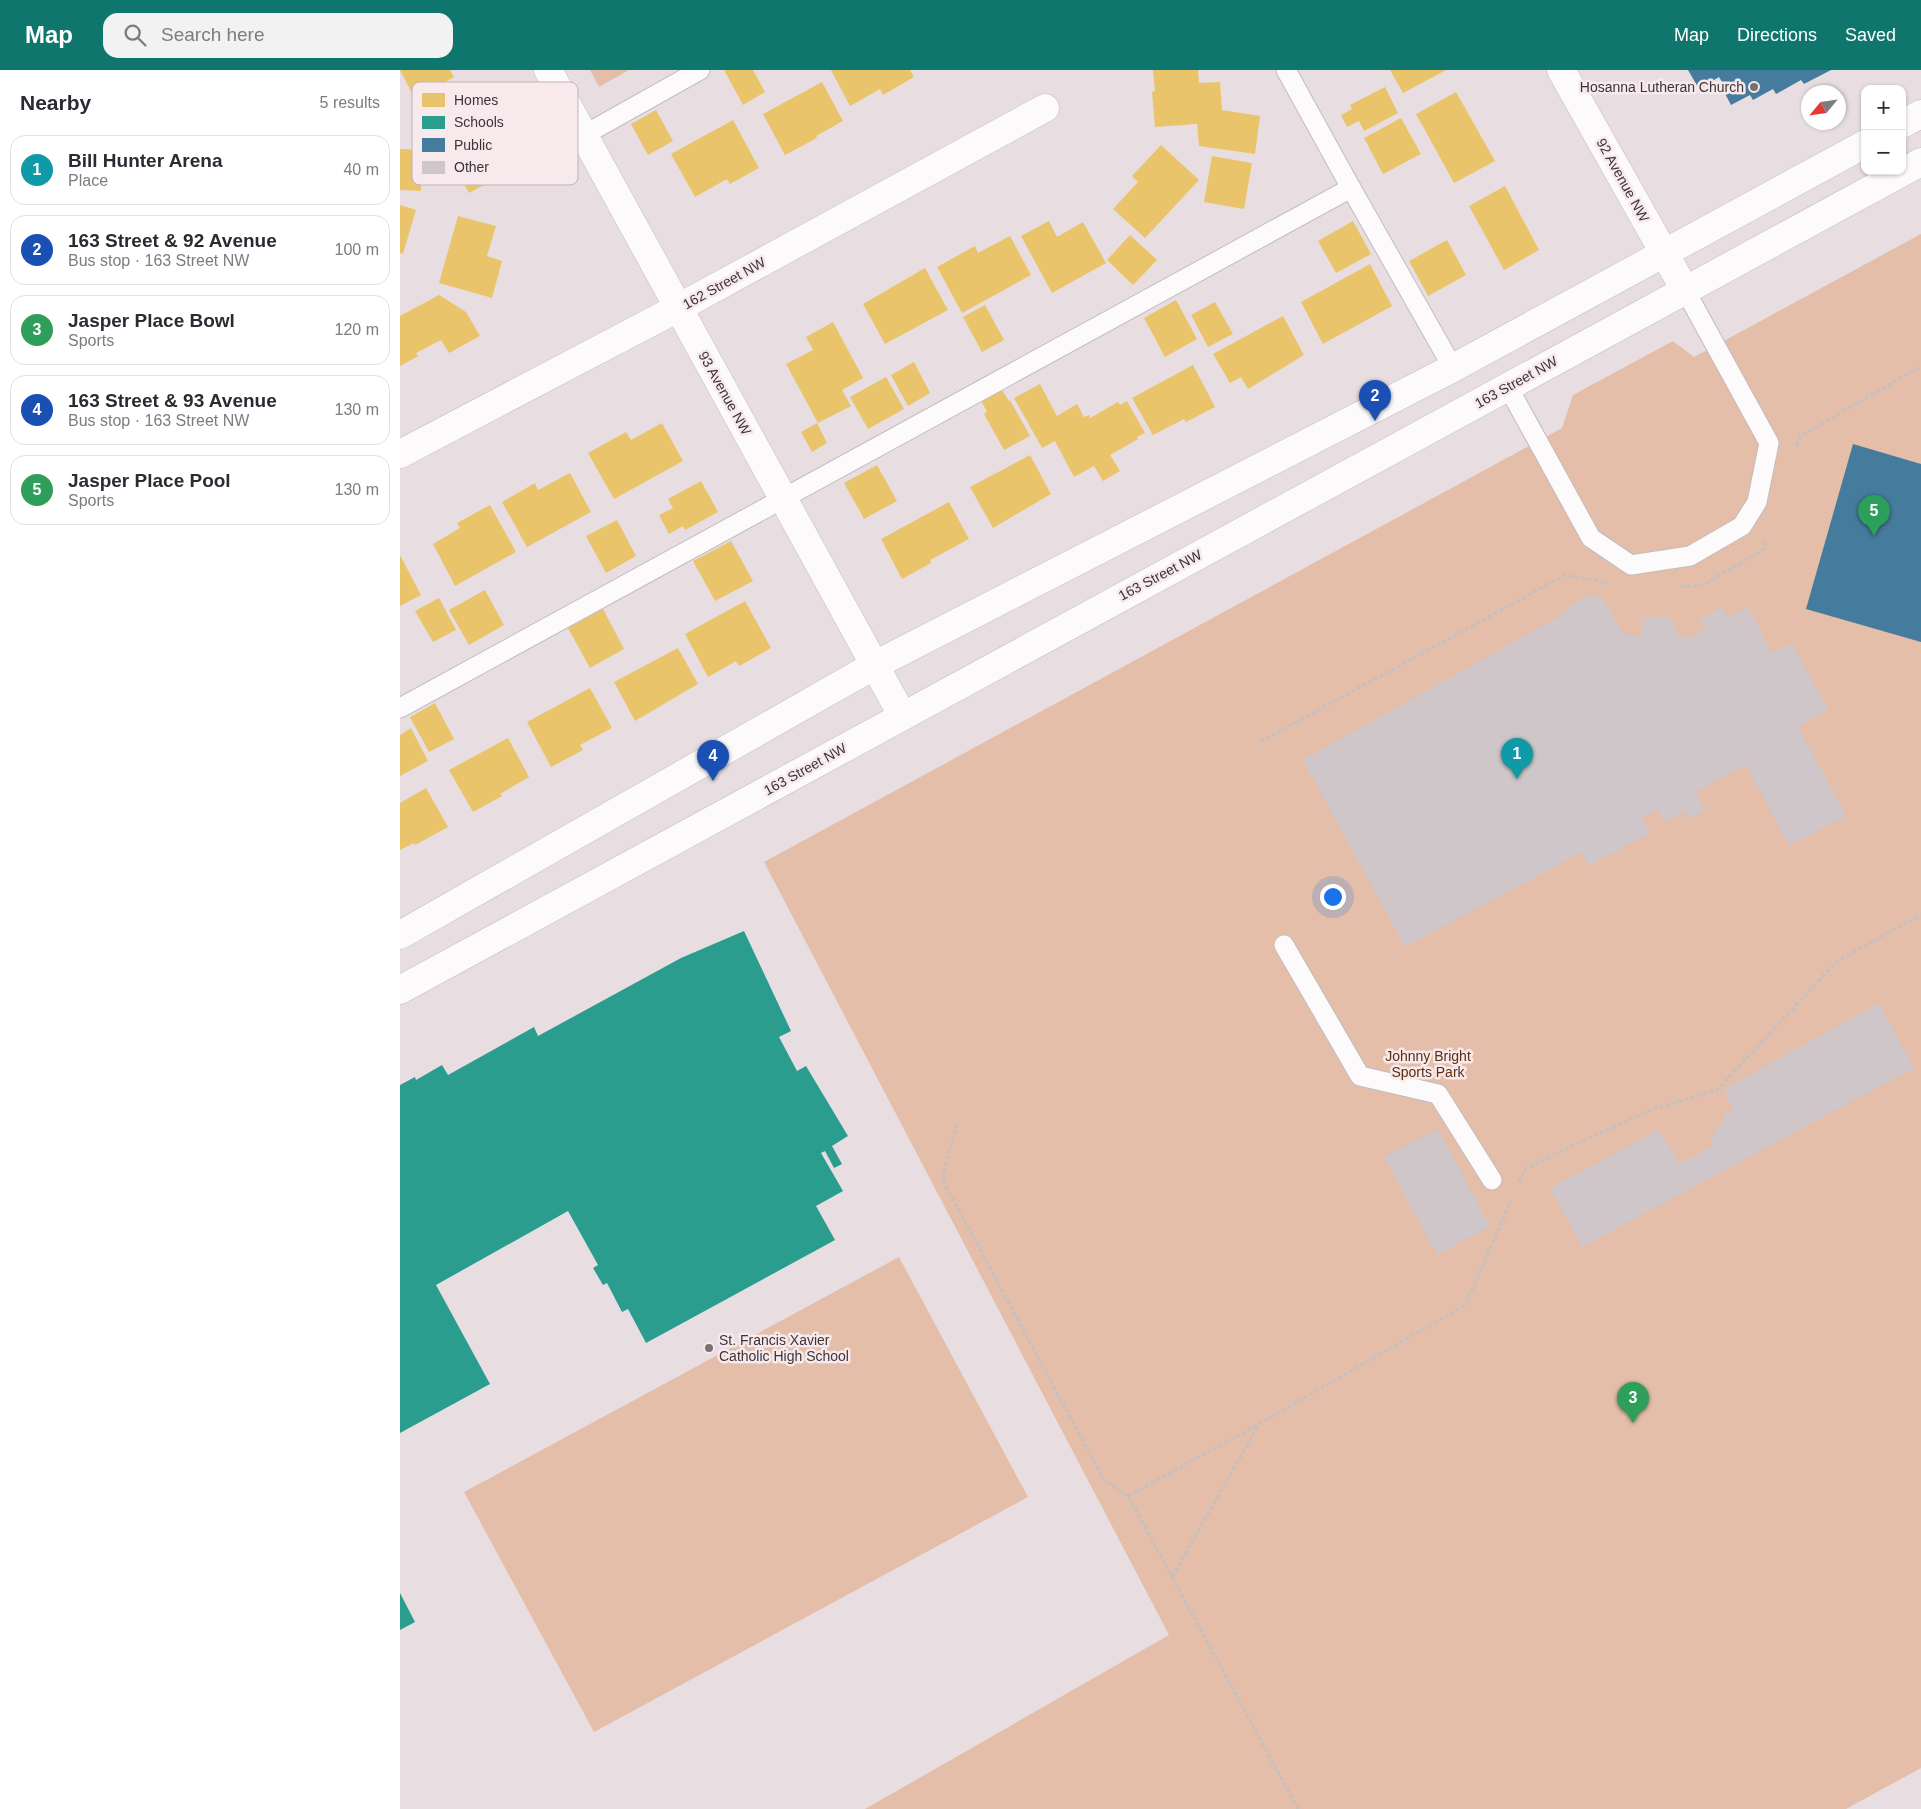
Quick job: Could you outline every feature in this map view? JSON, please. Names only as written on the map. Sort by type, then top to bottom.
[{"type":"street","name":"93 Avenue NW","points":[[548,70],[555,82]]},
{"type":"street","name":"92 Avenue NW","points":[[1562,70],[1685,290]]},
{"type":"street","name":"162 Street NW","points":[[400,454],[678,308],[1045,108]]},
{"type":"street","points":[[1906,122],[1921,114]]},
{"type":"street","name":"93 Avenue NW","points":[[578,124],[902,715]]},
{"type":"street","points":[[400,935],[874,665],[1453,368],[1861,146]]},
{"type":"street","name":"163 Street NW","points":[[400,990],[902,715],[1921,162]]},
{"type":"lane","points":[[584,135],[700,70]]},
{"type":"lane","points":[[1286,70],[1453,368]]},
{"type":"lane","points":[[400,708],[1351,188]]},
{"type":"lane","points":[[1508,387],[1592,538],[1631,565],[1690,556],[1742,526],[1757,502],[1769,443],[1685,290]]},
{"type":"lane","points":[[1284,945],[1360,1076],[1438,1094],[1492,1180]]},
{"type":"path","points":[[1260,742],[1565,575],[1612,584]]},
{"type":"path","points":[[1518,1186],[1526,1168],[1648,1111],[1717,1090],[1837,960],[1921,915]]},
{"type":"path","points":[[957,1124],[942,1179],[1104,1480],[1128,1496],[1298,1809]]},
{"type":"path","points":[[1128,1496],[1259,1424],[1465,1305],[1514,1195]]},
{"type":"path","points":[[1172,1578],[1259,1424]]},
{"type":"green space","points":[[590,70],[629,70],[599,87]]},
{"type":"green space","name":"Johnny Bright Sports Park","points":[[1921,234],[1921,1768],[1846,1809],[865,1809],[1169,1635],[764,862],[1562,428],[1573,395],[1673,341],[1694,357]]},
{"type":"green space","points":[[899,1257],[1028,1497],[594,1732],[464,1492]]},
{"type":"building: Homes","points":[[400,70],[450,70],[454,77],[445,82],[412,82],[412,93]]},
{"type":"building: Homes","points":[[724,70],[753,70],[765,92],[743,105]]},
{"type":"building: Homes","points":[[831,70],[910,70],[914,77],[883,95],[880,89],[850,106]]},
{"type":"building: Homes","points":[[1153,70],[1198,70],[1199,83],[1220,82],[1222,110],[1260,116],[1255,154],[1199,146],[1197,124],[1155,127],[1152,92],[1155,91]]},
{"type":"building: Homes","points":[[1390,70],[1446,70],[1403,93]]},
{"type":"building: Homes","points":[[822,82],[843,121],[816,136],[817,138],[785,155],[763,114]]},
{"type":"building: Homes","points":[[1385,87],[1398,113],[1364,131],[1359,121],[1347,127],[1341,115],[1352,109],[1350,105]]},
{"type":"building: Homes","points":[[1456,92],[1495,161],[1454,183],[1416,114]]},
{"type":"building: Homes","points":[[656,110],[673,141],[648,155],[631,124]]},
{"type":"building: Homes","points":[[1401,118],[1421,154],[1383,174],[1364,138]]},
{"type":"building: Homes","points":[[733,120],[759,168],[730,184],[727,179],[695,197],[671,154]]},
{"type":"building: Homes","points":[[1161,145],[1199,180],[1145,238],[1113,209],[1138,182],[1132,176]]},
{"type":"building: Homes","points":[[400,149],[412,150],[412,185],[421,185],[421,191],[400,190]]},
{"type":"building: Homes","points":[[1212,156],[1252,163],[1244,209],[1204,202]]},
{"type":"building: Homes","points":[[465,185],[484,185],[469,193]]},
{"type":"building: Homes","points":[[1505,186],[1539,250],[1504,270],[1469,206]]},
{"type":"building: Homes","points":[[400,205],[416,210],[403,254],[400,253]]},
{"type":"building: Homes","points":[[458,216],[496,226],[487,256],[502,261],[492,298],[439,283]]},
{"type":"building: Homes","points":[[1049,221],[1057,237],[1083,222],[1106,263],[1052,293],[1021,236]]},
{"type":"building: Homes","points":[[1353,221],[1371,254],[1336,273],[1318,241]]},
{"type":"building: Homes","points":[[1130,235],[1157,260],[1133,285],[1107,260]]},
{"type":"building: Homes","points":[[1010,236],[1031,275],[962,313],[937,267],[975,246],[978,253]]},
{"type":"building: Homes","points":[[1447,240],[1466,275],[1428,296],[1409,261]]},
{"type":"building: Homes","points":[[1370,264],[1392,306],[1323,344],[1301,302]]},
{"type":"building: Homes","points":[[925,268],[948,310],[885,344],[863,304]]},
{"type":"building: Homes","points":[[439,295],[466,312],[480,336],[449,353],[441,340],[416,353],[418,356],[400,366],[400,316]]},
{"type":"building: Homes","points":[[1176,300],[1197,339],[1165,357],[1144,318]]},
{"type":"building: Homes","points":[[1215,302],[1233,334],[1208,347],[1191,315]]},
{"type":"building: Homes","points":[[985,305],[1004,340],[982,352],[963,317]]},
{"type":"building: Homes","points":[[1283,316],[1304,355],[1248,389],[1241,377],[1230,383],[1213,354]]},
{"type":"building: Homes","points":[[833,322],[863,378],[842,390],[851,406],[818,423],[786,364],[813,350],[806,337]]},
{"type":"building: Homes","points":[[914,362],[930,393],[908,406],[891,375]]},
{"type":"building: Homes","points":[[1193,365],[1215,407],[1186,422],[1184,419],[1153,435],[1132,398]]},
{"type":"building: Homes","points":[[886,377],[904,409],[868,429],[850,397]]},
{"type":"building: Homes","points":[[1040,384],[1057,416],[1077,404],[1084,417],[1089,415],[1090,418],[1118,402],[1120,405],[1127,401],[1145,433],[1110,455],[1120,471],[1103,481],[1094,466],[1074,477],[1055,441],[1042,448],[1014,398]]},
{"type":"building: Homes","points":[[1000,387],[1010,400],[1030,436],[1004,450],[984,414],[987,412],[980,398]]},
{"type":"building: Homes","points":[[662,423],[683,461],[614,499],[588,453],[626,432],[631,440]]},
{"type":"building: Homes","points":[[817,423],[827,443],[812,452],[801,432]]},
{"type":"building: Homes","points":[[1030,455],[1051,494],[993,528],[970,487]]},
{"type":"building: Homes","points":[[877,465],[897,501],[864,519],[844,483]]},
{"type":"building: Homes","points":[[570,473],[591,512],[527,547],[502,502],[535,483],[538,490]]},
{"type":"building: Homes","points":[[701,481],[718,512],[685,530],[683,526],[669,534],[659,515],[673,508],[668,499]]},
{"type":"building: Homes","points":[[949,502],[969,539],[930,560],[931,563],[902,579],[881,539]]},
{"type":"building: Homes","points":[[490,505],[516,552],[455,586],[433,544],[460,528],[457,523]]},
{"type":"building: Homes","points":[[617,520],[636,556],[606,573],[586,536]]},
{"type":"building: Homes","points":[[731,541],[753,581],[715,601],[693,561]]},
{"type":"building: Homes","points":[[400,555],[421,595],[400,606]]},
{"type":"building: Homes","points":[[485,590],[504,625],[469,645],[449,610]]},
{"type":"building: Homes","points":[[439,598],[456,630],[433,642],[415,611]]},
{"type":"building: Homes","points":[[745,601],[771,648],[739,666],[736,661],[708,677],[685,634]]},
{"type":"building: Homes","points":[[603,609],[624,649],[590,668],[568,628]]},
{"type":"building: Homes","points":[[678,648],[698,684],[635,721],[614,682]]},
{"type":"building: Homes","points":[[590,688],[612,728],[580,745],[583,750],[551,767],[527,722]]},
{"type":"building: Homes","points":[[435,703],[454,739],[429,752],[410,717]]},
{"type":"building: Homes","points":[[411,728],[428,761],[400,776],[400,735]]},
{"type":"building: Homes","points":[[508,738],[529,777],[500,794],[502,796],[473,812],[449,770]]},
{"type":"building: Homes","points":[[426,788],[448,827],[415,845],[414,843],[400,850],[400,803]]},
{"type":"building: Schools","points":[[744,931],[791,1031],[779,1037],[797,1071],[806,1066],[848,1136],[832,1146],[842,1164],[834,1168],[825,1151],[821,1153],[843,1191],[816,1206],[835,1240],[646,1343],[628,1309],[622,1312],[607,1283],[603,1285],[593,1268],[598,1265],[568,1211],[436,1285],[490,1384],[400,1433],[400,1085],[415,1077],[416,1080],[442,1065],[448,1075],[534,1027],[538,1036],[681,958]]},
{"type":"building: Schools","points":[[400,1593],[415,1622],[400,1630]]},
{"type":"building: Public","name":"Hosanna Lutheran Church","points":[[1688,70],[1831,70],[1804,84],[1801,80],[1776,94],[1773,89],[1753,100],[1750,95],[1731,105],[1721,86],[1724,85],[1719,77],[1699,89]]},
{"type":"building: Public","points":[[1853,444],[1921,464],[1921,642],[1806,609]]},
{"type":"building: Other","points":[[1588,594],[1602,598],[1624,634],[1641,636],[1641,617],[1670,617],[1680,637],[1689,638],[1705,629],[1700,619],[1722,607],[1728,618],[1748,607],[1772,653],[1792,643],[1828,710],[1798,726],[1846,816],[1789,846],[1746,765],[1696,792],[1705,810],[1689,819],[1685,812],[1664,823],[1658,810],[1642,818],[1650,833],[1589,866],[1582,852],[1405,947],[1303,760],[1567,612],[1566,609]]},
{"type":"building: Other","points":[[1879,1003],[1914,1068],[1582,1247],[1550,1188],[1659,1130],[1680,1164],[1712,1146],[1712,1138],[1726,1114],[1733,1109],[1724,1089]]},
{"type":"building: Other","points":[[1438,1129],[1490,1226],[1437,1255],[1384,1157]]},
{"type":"place","name":"Hosanna Lutheran Church","points":[[1754,87]]},
{"type":"place","name":"163 Street & 92 Avenue","points":[[1375,421]]},
{"type":"place","name":"Jasper Place Pool","points":[[1874,536]]},
{"type":"place","name":"Bill Hunter Arena","points":[[1517,779]]},
{"type":"place","name":"163 Street & 93 Avenue","points":[[713,781]]},
{"type":"place","name":"St. Francis Xavier Catholic High School","points":[[709,1348]]},
{"type":"place","name":"Jasper Place Bowl","points":[[1633,1423]]}]
